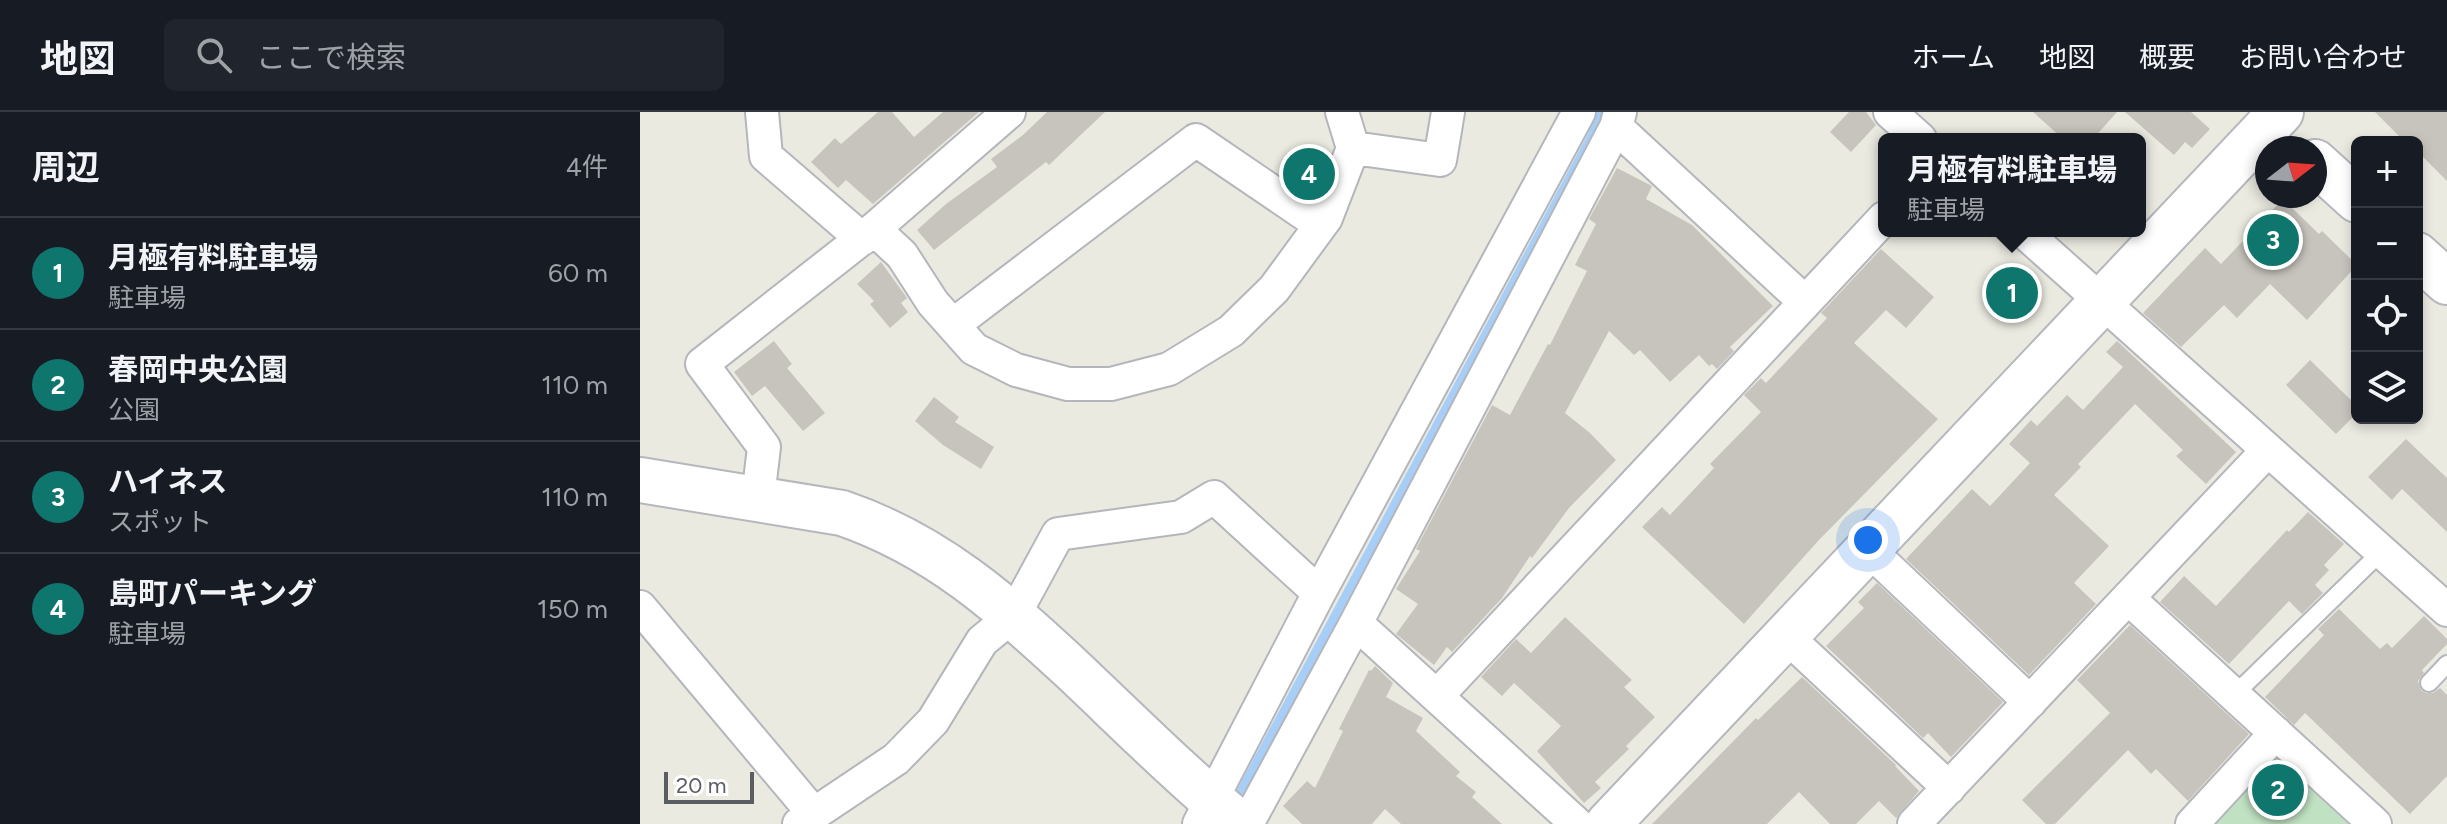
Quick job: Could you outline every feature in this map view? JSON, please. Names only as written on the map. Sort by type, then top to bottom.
[{"type":"street","points":[[762,112],[766,156],[868,234],[902,255],[933,303],[974,349],[1016,370],[1068,384],[1111,384],[1169,369],[1231,331],[1274,289],[1321,225],[1353,148],[1342,112]]},
{"type":"street","points":[[758,498],[764,447],[702,364],[868,234],[1009,112]]},
{"type":"street","points":[[1353,148],[1440,160],[1448,112]]},
{"type":"street","points":[[640,480],[842,513],[910,541],[961,573],[1014,615],[1217,816],[1319,593],[1579,112]]},
{"type":"street","points":[[1890,112],[1913,133]]},
{"type":"street","points":[[1247,824],[1356,623],[1618,119],[1805,302]]},
{"type":"street","points":[[1608,824],[2102,301],[2278,124]]},
{"type":"street","points":[[953,325],[1196,140],[1321,225]]},
{"type":"street","points":[[2327,173],[2351,195]]},
{"type":"street","points":[[1437,696],[1878,224]]},
{"type":"street","points":[[2030,237],[2447,610]]},
{"type":"street","points":[[2423,260],[2447,282]]},
{"type":"street","points":[[1914,824],[2268,450]]},
{"type":"street","points":[[640,607],[807,819],[896,759],[933,721],[982,641],[1014,615],[1058,534],[1181,517],[1214,497],[1319,593]]},
{"type":"street","points":[[1868,549],[2030,702]]},
{"type":"street","points":[[2128,598],[2375,824]]},
{"type":"street","points":[[1356,623],[1577,824]]},
{"type":"street","points":[[1786,636],[1949,788]]},
{"type":"street","points":[[2192,824],[2276,733]]},
{"type":"lane","points":[[2234,695],[2381,552]]},
{"type":"lane","points":[[2429,683],[2447,664]]},
{"type":"green space","points":[[2275,757],[2348,824],[2214,824]]},
{"type":"building","points":[[878,112],[892,112],[914,137],[943,112],[979,112],[873,204],[846,180],[838,188],[811,162],[835,138],[841,144]]},
{"type":"building","points":[[1047,112],[1105,112],[1049,165],[1046,162],[934,250],[917,230],[946,204],[997,167],[991,159]]},
{"type":"building","points":[[1849,112],[1866,112],[1876,125],[1851,152],[1830,132]]},
{"type":"building","points":[[2033,112],[2117,112],[2098,133],[2056,133]]},
{"type":"building","points":[[2125,112],[2191,112],[2210,129],[2192,148],[2185,142],[2174,155]]},
{"type":"building","points":[[2375,112],[2447,112],[2447,181],[2423,157],[2423,136],[2399,136]]},
{"type":"building","points":[[1617,168],[1652,186],[1646,199],[1692,225],[1773,306],[1730,347],[1734,351],[1717,369],[1712,364],[1709,366],[1699,355],[1670,382],[1640,350],[1634,355],[1609,331],[1565,413],[1616,460],[1569,508],[1532,558],[1530,556],[1502,598],[1452,652],[1447,647],[1434,665],[1396,634],[1418,604],[1396,589],[1420,551],[1416,549],[1492,405],[1510,415],[1550,345],[1587,271],[1575,265],[1596,224],[1589,219]]},
{"type":"building","points":[[2274,208],[2292,208],[2351,259],[2351,272],[2307,320],[2270,284],[2237,318],[2224,305],[2181,347],[2143,313],[2205,248],[2221,264]]},
{"type":"building","points":[[1881,249],[1934,297],[1906,328],[1886,310],[1854,343],[1938,419],[1818,541],[1744,624],[1642,527],[1662,507],[1670,515],[1714,468],[1710,464],[1761,412],[1744,395],[1761,378],[1766,383],[1827,318],[1821,313]]},
{"type":"building","points":[[881,262],[907,298],[901,303],[908,312],[890,328],[870,304],[874,301],[857,284]]},
{"type":"building","points":[[774,341],[792,364],[787,368],[825,413],[803,431],[765,386],[752,396],[734,372]]},
{"type":"building","points":[[2117,341],[2236,452],[2206,484],[2176,456],[2183,450],[2135,404],[2078,464],[2081,467],[2054,495],[2109,546],[2074,583],[2096,604],[2029,675],[1906,559],[1972,489],[1990,506],[2030,463],[2009,444],[2031,420],[2037,426],[2067,395],[2083,410],[2123,367],[2106,352]]},
{"type":"building","points":[[2310,360],[2351,400],[2351,419],[2336,434],[2286,385]]},
{"type":"building","points":[[934,397],[959,417],[955,422],[994,447],[981,469],[943,445],[915,421]]},
{"type":"building","points":[[2406,439],[2447,478],[2447,532],[2402,489],[2392,500],[2368,477]]},
{"type":"building","points":[[2308,512],[2344,544],[2324,565],[2329,570],[2315,585],[2323,593],[2302,614],[2289,601],[2229,664],[2160,602],[2184,576],[2216,606],[2287,530],[2289,532]]},
{"type":"building","points":[[1877,583],[2003,702],[1951,757],[1928,733],[1923,738],[1826,646],[1864,608],[1858,602]]},
{"type":"building","points":[[2339,609],[2380,649],[2387,643],[2392,648],[2424,616],[2447,639],[2447,644],[2422,670],[2424,673],[2418,681],[2421,690],[2426,693],[2440,688],[2447,695],[2447,776],[2410,814],[2305,713],[2294,725],[2265,697],[2324,635],[2318,629]]},
{"type":"building","points":[[1565,617],[1632,680],[1624,687],[1655,717],[1626,746],[1629,749],[1595,782],[1601,788],[1584,803],[1537,751],[1561,726],[1514,683],[1502,696],[1481,677],[1516,639],[1531,653]]},
{"type":"building","points":[[2130,625],[2249,734],[2188,801],[2156,769],[2151,774],[2128,750],[2055,824],[2046,824],[2022,800],[2110,713],[2077,680]]},
{"type":"building","points":[[1375,666],[1393,683],[1386,697],[1423,718],[1416,731],[1460,772],[1456,776],[1476,792],[1472,797],[1502,824],[1401,824],[1385,809],[1372,824],[1302,824],[1283,806],[1307,781],[1315,788],[1343,731],[1339,729],[1369,670]]},
{"type":"building","points":[[1802,677],[1896,765],[1919,791],[1896,818],[1879,801],[1856,824],[1830,824],[1799,792],[1767,824],[1652,824],[1756,718],[1758,720]]},
{"type":"waterway","points":[[1235,803],[1593,134],[1598,112]]},
{"type":"place","name":"島町パーキング","points":[[1309,174]]},
{"type":"place","name":"ハイネス","points":[[2273,240]]},
{"type":"place","name":"月極有料駐車場","points":[[2012,293]]},
{"type":"place","name":"春岡中央公園","points":[[2278,790]]}]
